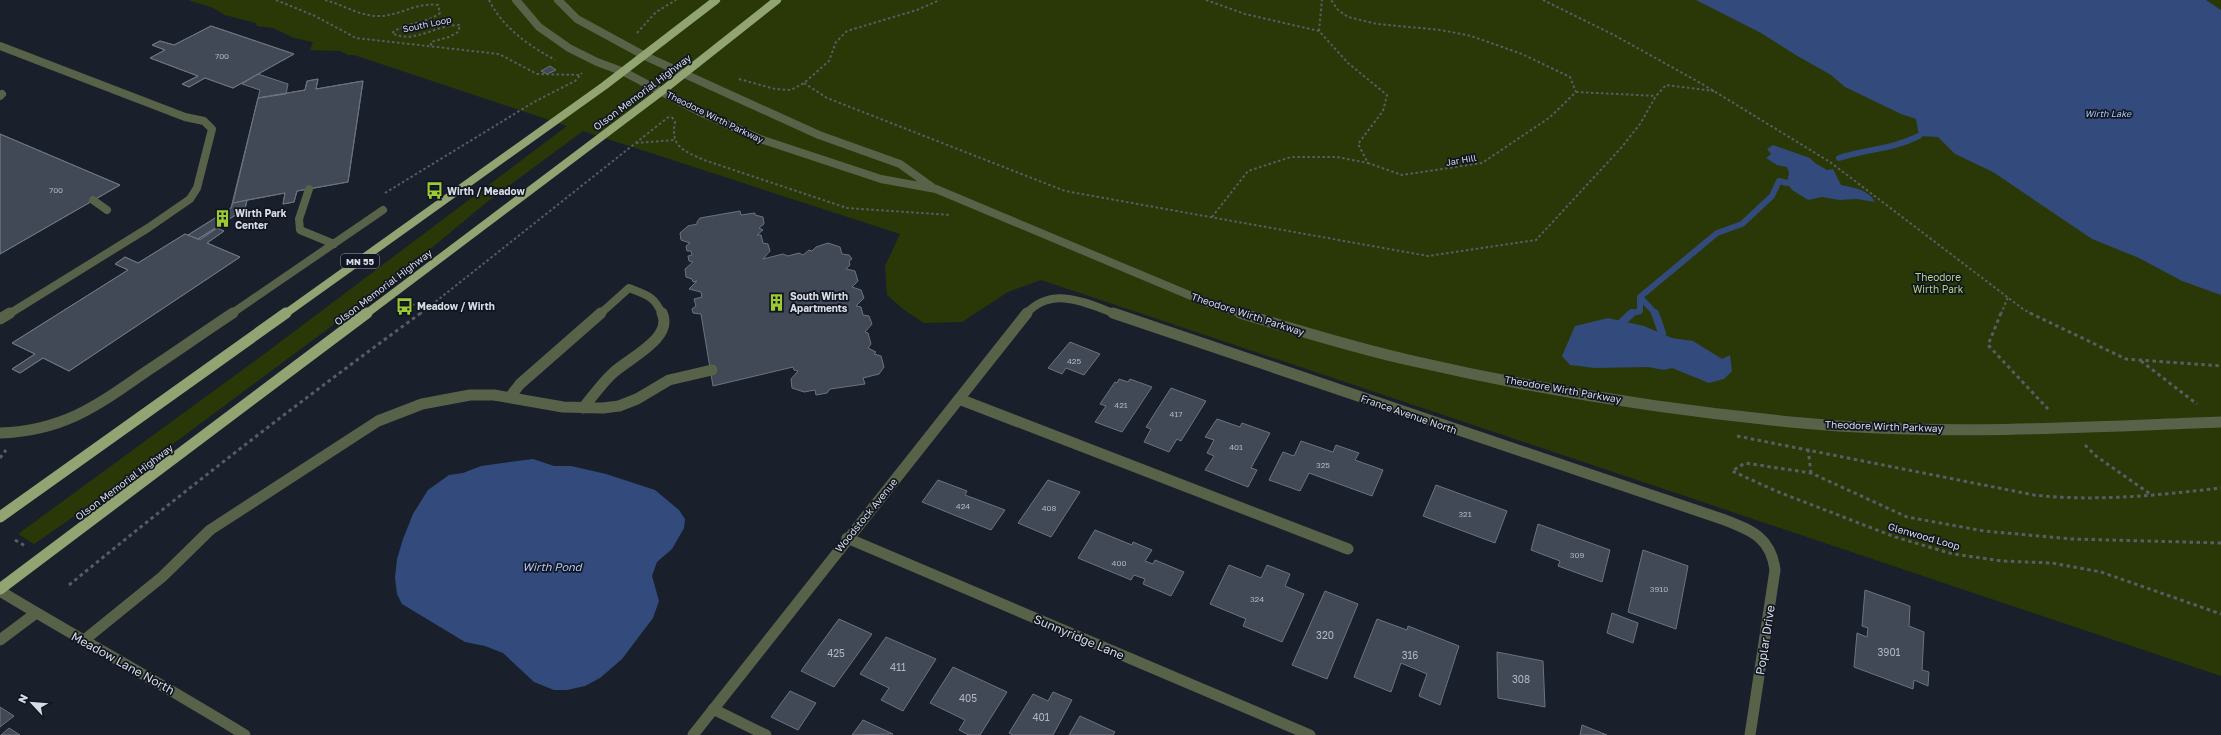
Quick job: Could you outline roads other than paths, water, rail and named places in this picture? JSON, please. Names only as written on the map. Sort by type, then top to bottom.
[{"type":"main road","name":"MN 55","points":[[0,517],[624,72],[716,0]]},
{"type":"main road","name":"Olson Memorial Highway","points":[[0,590],[662,91],[777,0]]},
{"type":"street","name":"Theodore Wirth Parkway","points":[[516,0],[539,27],[569,48],[597,62],[624,72],[698,111],[760,139],[881,179],[936,189]]},
{"type":"street","name":"Theodore Wirth Parkway","points":[[558,0],[578,19],[645,56],[722,93],[819,134],[900,164],[936,189],[1208,303],[1307,333],[1412,361],[1523,383],[1661,406],[1803,423],[1906,428],[2067,427],[2220,422]]},
{"type":"street","points":[[0,46],[185,117],[204,120],[211,124],[212,129],[197,188],[190,199],[148,228],[0,319]]},
{"type":"street","points":[[309,189],[299,219],[300,230],[334,244]]},
{"type":"street","points":[[93,200],[101,204],[107,210]]},
{"type":"street","points":[[0,433],[33,432],[71,420],[92,409],[383,210]]},
{"type":"street","points":[[510,397],[520,384],[629,288],[650,296],[662,310],[665,319],[664,328],[658,338],[612,374],[583,408]]},
{"type":"street","name":"France Avenue North","points":[[1044,301],[1054,297],[1067,297],[1086,302],[1172,334],[1725,520],[1744,527],[1762,538],[1769,546]]},
{"type":"street","name":"Woodstock Avenue","points":[[693,735],[847,538],[1027,312],[1044,301]]},
{"type":"street","points":[[83,641],[162,577],[210,530],[378,421],[422,404],[444,398],[470,395],[510,397],[563,407],[583,408],[618,406],[637,399],[669,380],[712,370]]},
{"type":"street","points":[[958,399],[1348,549]]},
{"type":"street","name":"Sunnyridge Lane","points":[[847,538],[1310,735]]},
{"type":"street","name":"Poplar Drive","points":[[1750,735],[1775,570],[1775,558],[1769,546]]},
{"type":"street","name":"Meadow Lane North","points":[[0,590],[83,641],[161,683],[245,735]]},
{"type":"street","points":[[0,640],[36,613]]},
{"type":"street","points":[[713,709],[766,735]]},
{"type":"water","name":"Wirth Lake","points":[[1696,0],[2206,0],[2221,10],[2221,295],[2182,281],[2139,258],[2092,239],[1993,172],[1955,154],[1938,137],[1919,136],[1916,119],[1901,114],[1845,87],[1831,75],[1761,33]]},
{"type":"water","points":[[1773,145],[1810,158],[1815,163],[1827,170],[1833,169],[1841,185],[1856,188],[1869,194],[1875,202],[1857,199],[1839,200],[1822,197],[1808,200],[1792,190],[1787,183],[1789,173],[1787,167],[1777,165],[1766,158],[1771,154],[1767,149]]},
{"type":"water","points":[[1608,318],[1644,326],[1672,338],[1693,341],[1722,359],[1730,355],[1732,371],[1724,379],[1709,383],[1672,368],[1664,370],[1648,367],[1595,368],[1570,365],[1562,356],[1575,326]]},
{"type":"water","name":"Wirth Pond","points":[[533,459],[554,466],[571,466],[606,474],[655,490],[679,510],[685,519],[684,528],[672,549],[657,562],[652,576],[659,601],[653,618],[622,659],[600,678],[585,686],[567,690],[554,690],[534,682],[503,653],[485,646],[465,642],[402,604],[397,594],[395,578],[397,559],[413,514],[428,490],[449,475],[463,473],[481,466]]},
{"type":"waterway","points":[[1839,158],[1899,144],[1919,136]]},
{"type":"waterway","points":[[1640,297],[1717,233],[1742,224],[1772,196],[1779,181],[1787,183]]},
{"type":"waterway","points":[[1632,313],[1640,311],[1640,297]]},
{"type":"waterway","points":[[1640,297],[1656,314]]},
{"type":"waterway","points":[[1623,321],[1632,313]]},
{"type":"waterway","points":[[1655,313],[1662,333]]},
{"type":"place","name":"Wirth / Meadow","points":[[434,191]]},
{"type":"place","name":"Wirth Park Center","points":[[222,219]]},
{"type":"place","name":"South Wirth Apartments","points":[[777,302]]},
{"type":"place","name":"Meadow / Wirth","points":[[404,306]]},
{"type":"park label","name":"Theodore Wirth Park","points":[[1938,282]]}]
